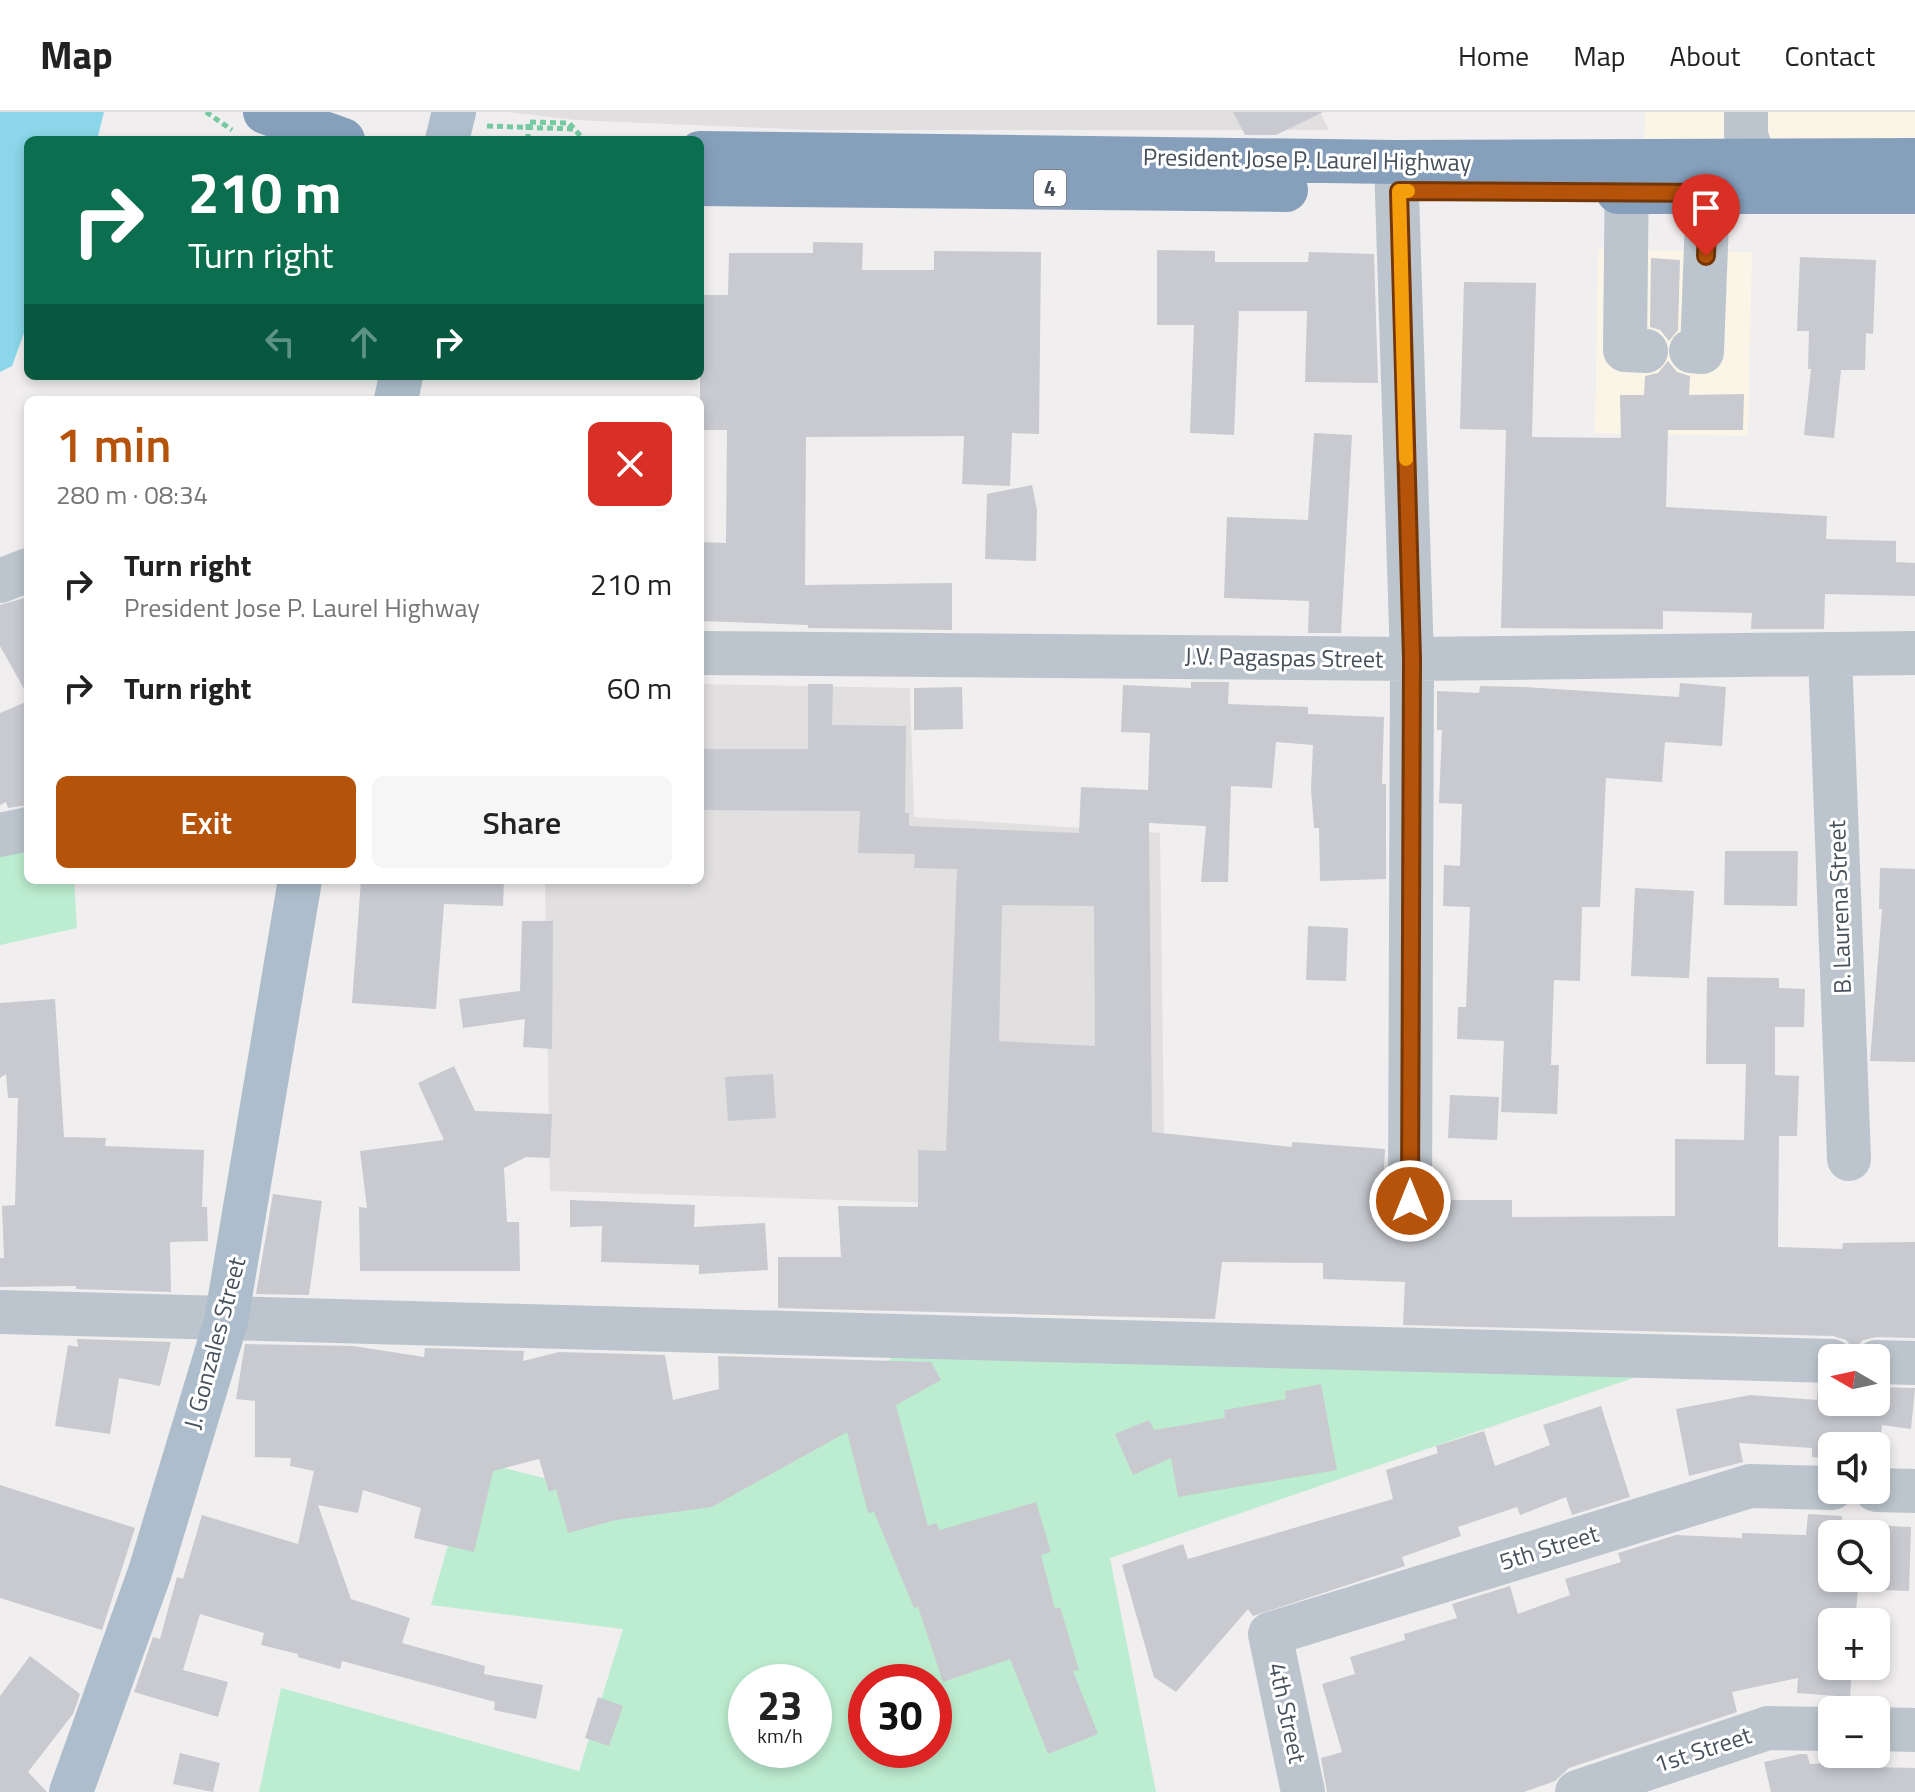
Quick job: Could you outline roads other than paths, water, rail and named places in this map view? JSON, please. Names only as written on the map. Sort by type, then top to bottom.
[{"type":"highway","points":[[265,112],[332,136]]},
{"type":"highway","name":"President Jose P. Laurel Highway","points":[[704,153],[1398,177]]},
{"type":"highway","name":"President Jose P. Laurel Highway","points":[[1707,177],[1755,162],[1915,160]]},
{"type":"highway","name":"President Jose P. Laurel Highway","points":[[704,184],[1707,177],[1915,192]]},
{"type":"main road","name":"J. Gonzales Street","points":[[71,1792],[150,1572],[226,1321],[299,884]]},
{"type":"street","points":[[1746,112],[1746,135],[1755,162]]},
{"type":"street","points":[[1398,177],[1412,659],[1410,1201]]},
{"type":"street","points":[[1627,177],[1625,350],[1646,351]]},
{"type":"street","points":[[1691,351],[1702,352],[1707,177]]},
{"type":"street","points":[[0,581],[24,572]]},
{"type":"street","name":"J.V. Pagaspas Street","points":[[704,653],[1412,659],[1915,653]]},
{"type":"street","name":"B. Laurena Street","points":[[1830,654],[1849,1159]]},
{"type":"street","points":[[0,835],[24,830]]},
{"type":"street","points":[[0,1312],[226,1321],[1818,1361]]},
{"type":"street","points":[[1890,1362],[1915,1363]]},
{"type":"street","name":"5th Street","points":[[1270,1634],[1750,1486],[1818,1488]]},
{"type":"street","points":[[1890,1490],[1915,1491]]},
{"type":"street","name":"4th Street","points":[[1270,1634],[1303,1792]]},
{"type":"street","name":"1st Street","points":[[1577,1792],[1768,1728],[1818,1729]]},
{"type":"street","points":[[1890,1729],[1915,1730]]},
{"type":"water","points":[[0,112],[104,112],[98,136],[24,136],[24,333],[12,366],[0,372]]}]
